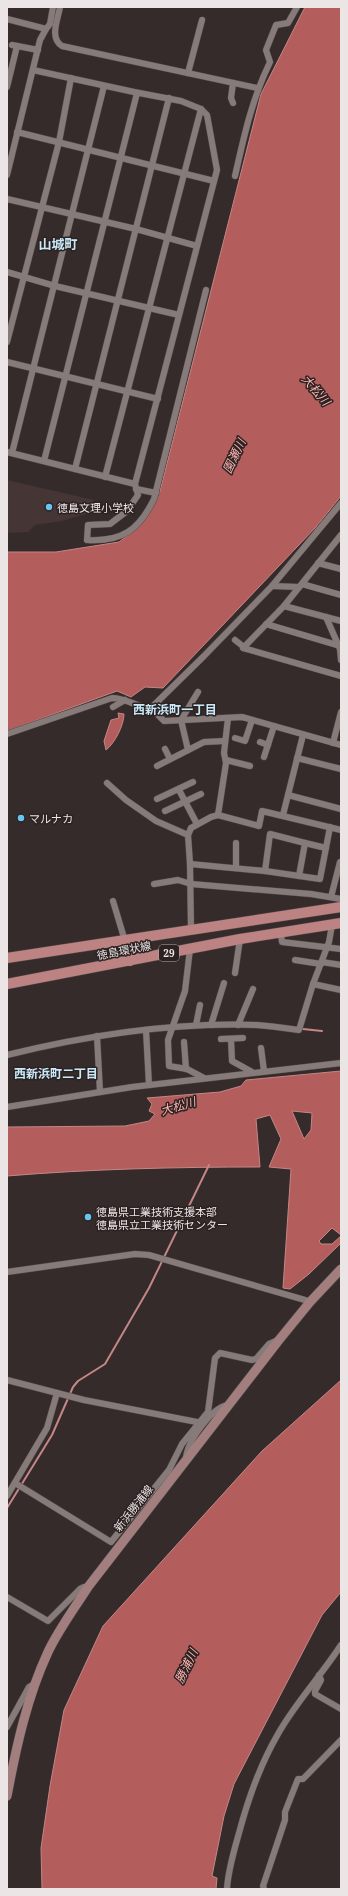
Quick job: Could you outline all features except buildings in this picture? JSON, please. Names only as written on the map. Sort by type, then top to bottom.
[{"type":"main road","name":"徳島環状線","points":[[7,958],[341,907]]},
{"type":"main road","name":"徳島環状線","points":[[7,984],[240,939],[336,924]]},
{"type":"main road","points":[[125,941],[130,961]]},
{"type":"main road","name":"新浜勝浦線","points":[[7,1796],[24,1722],[36,1684],[48,1653],[63,1624],[88,1587],[279,1340],[310,1302],[341,1269]]},
{"type":"street","points":[[7,175],[40,40],[50,24],[53,7]]},
{"type":"street","points":[[60,7],[55,34],[57,42],[62,46],[257,88]]},
{"type":"street","points":[[235,176],[247,123],[257,88],[270,62],[266,50],[276,25],[288,23],[297,7]]},
{"type":"street","points":[[7,19],[46,29]]},
{"type":"street","points":[[188,73],[202,20]]},
{"type":"street","points":[[7,87],[14,46],[38,50]]},
{"type":"street","points":[[33,70],[137,93],[169,98],[201,108],[207,115],[217,170],[136,486],[138,495],[127,511],[110,524],[88,525],[87,540],[103,541],[117,538],[128,533],[150,508],[156,493],[206,290]]},
{"type":"street","points":[[7,342],[59,142],[71,78]]},
{"type":"street","points":[[233,83],[231,98],[233,103]]},
{"type":"street","points":[[104,86],[55,286],[9,453],[105,477],[156,493]]},
{"type":"street","points":[[44,461],[106,222],[120,158],[137,93]]},
{"type":"street","points":[[75,469],[169,98]]},
{"type":"street","points":[[105,477],[201,108]]},
{"type":"street","points":[[17,132],[214,182]]},
{"type":"street","points":[[7,199],[136,229],[197,246]]},
{"type":"street","points":[[7,272],[55,286],[179,315]]},
{"type":"street","points":[[7,362],[158,399]]},
{"type":"street","points":[[151,708],[272,586],[341,503]]},
{"type":"street","points":[[244,647],[284,606],[341,535]]},
{"type":"street","points":[[318,563],[341,570]]},
{"type":"street","points":[[272,586],[300,586],[341,595]]},
{"type":"street","points":[[284,606],[341,622]]},
{"type":"street","points":[[326,617],[339,648],[341,660]]},
{"type":"street","points":[[266,624],[339,648]]},
{"type":"street","points":[[235,640],[244,647],[341,676]]},
{"type":"street","points":[[188,750],[181,720],[198,692]]},
{"type":"street","points":[[7,734],[112,698],[121,698],[141,707],[151,708],[164,720],[242,717],[302,735],[341,744]]},
{"type":"street","points":[[113,707],[125,700]]},
{"type":"street","points":[[333,742],[341,712]]},
{"type":"street","points":[[218,815],[226,760],[224,753],[228,718]]},
{"type":"street","points":[[235,738],[245,741],[252,720]]},
{"type":"street","points":[[264,757],[274,726]]},
{"type":"street","points":[[283,815],[302,735]]},
{"type":"street","points":[[157,766],[204,742],[225,741]]},
{"type":"street","points":[[260,742],[268,745]]},
{"type":"street","points":[[165,749],[170,759]]},
{"type":"street","points":[[297,758],[341,769]]},
{"type":"street","points":[[226,760],[250,766]]},
{"type":"street","points":[[157,799],[179,790],[193,782]]},
{"type":"street","points":[[107,783],[126,800],[156,821],[188,835]]},
{"type":"street","points":[[179,790],[198,824]]},
{"type":"street","points":[[165,811],[201,794]]},
{"type":"street","points":[[288,795],[341,809]]},
{"type":"street","points":[[192,930],[188,835],[191,828],[211,817],[218,815],[259,826],[262,811],[341,830]]},
{"type":"street","points":[[190,864],[265,871],[320,879],[330,827]]},
{"type":"street","points":[[265,871],[270,834],[326,848]]},
{"type":"street","points":[[236,843],[236,868]]},
{"type":"street","points":[[299,876],[305,843]]},
{"type":"street","points":[[332,897],[340,862]]},
{"type":"street","points":[[154,884],[178,880],[191,884],[260,889],[341,899]]},
{"type":"street","points":[[113,901],[125,941]]},
{"type":"street","points":[[7,1055],[97,1036],[172,1027],[196,1025],[258,1025],[299,1030],[313,984],[336,924]]},
{"type":"street","points":[[281,933],[282,942],[341,949]]},
{"type":"street","points":[[235,973],[240,939]]},
{"type":"street","points":[[190,949],[185,991],[168,1040],[169,1066],[186,1069],[204,1078]]},
{"type":"street","points":[[295,960],[341,965]]},
{"type":"street","points":[[211,1025],[224,983]]},
{"type":"street","points":[[313,984],[341,990]]},
{"type":"street","points":[[238,1025],[253,989]]},
{"type":"street","points":[[196,1025],[200,1005]]},
{"type":"street","points":[[146,1030],[149,1085]]},
{"type":"street","points":[[97,1036],[100,1092]]},
{"type":"street","points":[[221,1039],[243,1038]]},
{"type":"street","points":[[231,1039],[232,1061],[252,1072]]},
{"type":"street","points":[[184,1042],[186,1069]]},
{"type":"street","points":[[261,1048],[264,1071]]},
{"type":"street","points":[[7,1107],[149,1085],[341,1063]]},
{"type":"street","points":[[7,1272],[135,1254],[149,1255],[310,1302]]},
{"type":"street","points":[[186,1460],[187,1450],[208,1412],[215,1358],[220,1353],[252,1360],[256,1359],[269,1344],[279,1340]]},
{"type":"street","points":[[7,1380],[84,1400],[202,1423]]},
{"type":"street","points":[[7,1496],[47,1428],[57,1393]]},
{"type":"street","points":[[15,1483],[111,1542],[168,1470],[182,1444],[202,1423],[220,1408],[229,1405]]},
{"type":"street","points":[[7,1597],[48,1621],[80,1589],[88,1587]]},
{"type":"street","points":[[226,1889],[235,1845],[247,1803],[258,1775],[277,1735],[341,1645]]},
{"type":"street","points":[[319,1675],[322,1680],[315,1691],[315,1694],[341,1709]]},
{"type":"street","points":[[7,1727],[29,1687],[32,1684],[36,1684]]},
{"type":"street","points":[[264,1889],[263,1886],[285,1820],[285,1812],[298,1779],[303,1779],[341,1740]]},
{"type":"shaded area","name":"徳島文理小学校","points":[[7,480],[94,500],[86,514],[62,521],[35,525],[28,532],[7,533]]},
{"type":"water","points":[[305,7],[341,7],[341,496],[316,527],[163,688],[145,687],[131,697],[117,691],[7,731],[7,552],[56,552],[119,542],[138,528],[148,516],[160,491],[261,94]]},
{"type":"water","points":[[118,713],[124,714],[121,728],[116,738],[106,750],[104,741],[111,720],[119,718]]},
{"type":"water","name":"大松川","points":[[341,1071],[341,1235],[332,1228],[319,1241],[321,1244],[332,1244],[341,1236],[341,1243],[309,1274],[290,1289],[283,1288],[291,1169],[269,1167],[281,1139],[270,1115],[256,1119],[260,1167],[134,1169],[7,1176],[7,1127],[125,1126],[149,1121],[155,1114],[149,1111],[152,1104],[147,1098],[220,1092],[241,1086],[246,1080]],"holes":[[[292,1111],[312,1113],[311,1130],[304,1139]]]},
{"type":"water","name":"勝浦川","points":[[341,1380],[341,1592],[322,1615],[234,1784],[224,1816],[212,1876],[217,1878],[216,1889],[42,1889],[41,1848],[50,1786],[64,1710],[103,1626],[262,1451]]},
{"type":"waterway","points":[[303,1029],[322,1031]]},
{"type":"waterway","points":[[7,1508],[52,1435],[73,1387],[78,1381],[105,1364],[149,1288],[209,1165]]},
{"type":"place","name":"徳島文理小学校","points":[[49,507]]},
{"type":"place","name":"マルナカ","points":[[21,818]]},
{"type":"place","name":"徳島県工業技術支援本部 徳島県立工業技術センター","points":[[88,1217]]},
{"type":"district","name":"山城町","points":[[58,244]]},
{"type":"district","name":"西新浜町一丁目","points":[[175,709]]},
{"type":"district","name":"西新浜町二丁目","points":[[56,1073]]},
{"type":"water label","name":"園瀬川","points":[[234,456]]}]
